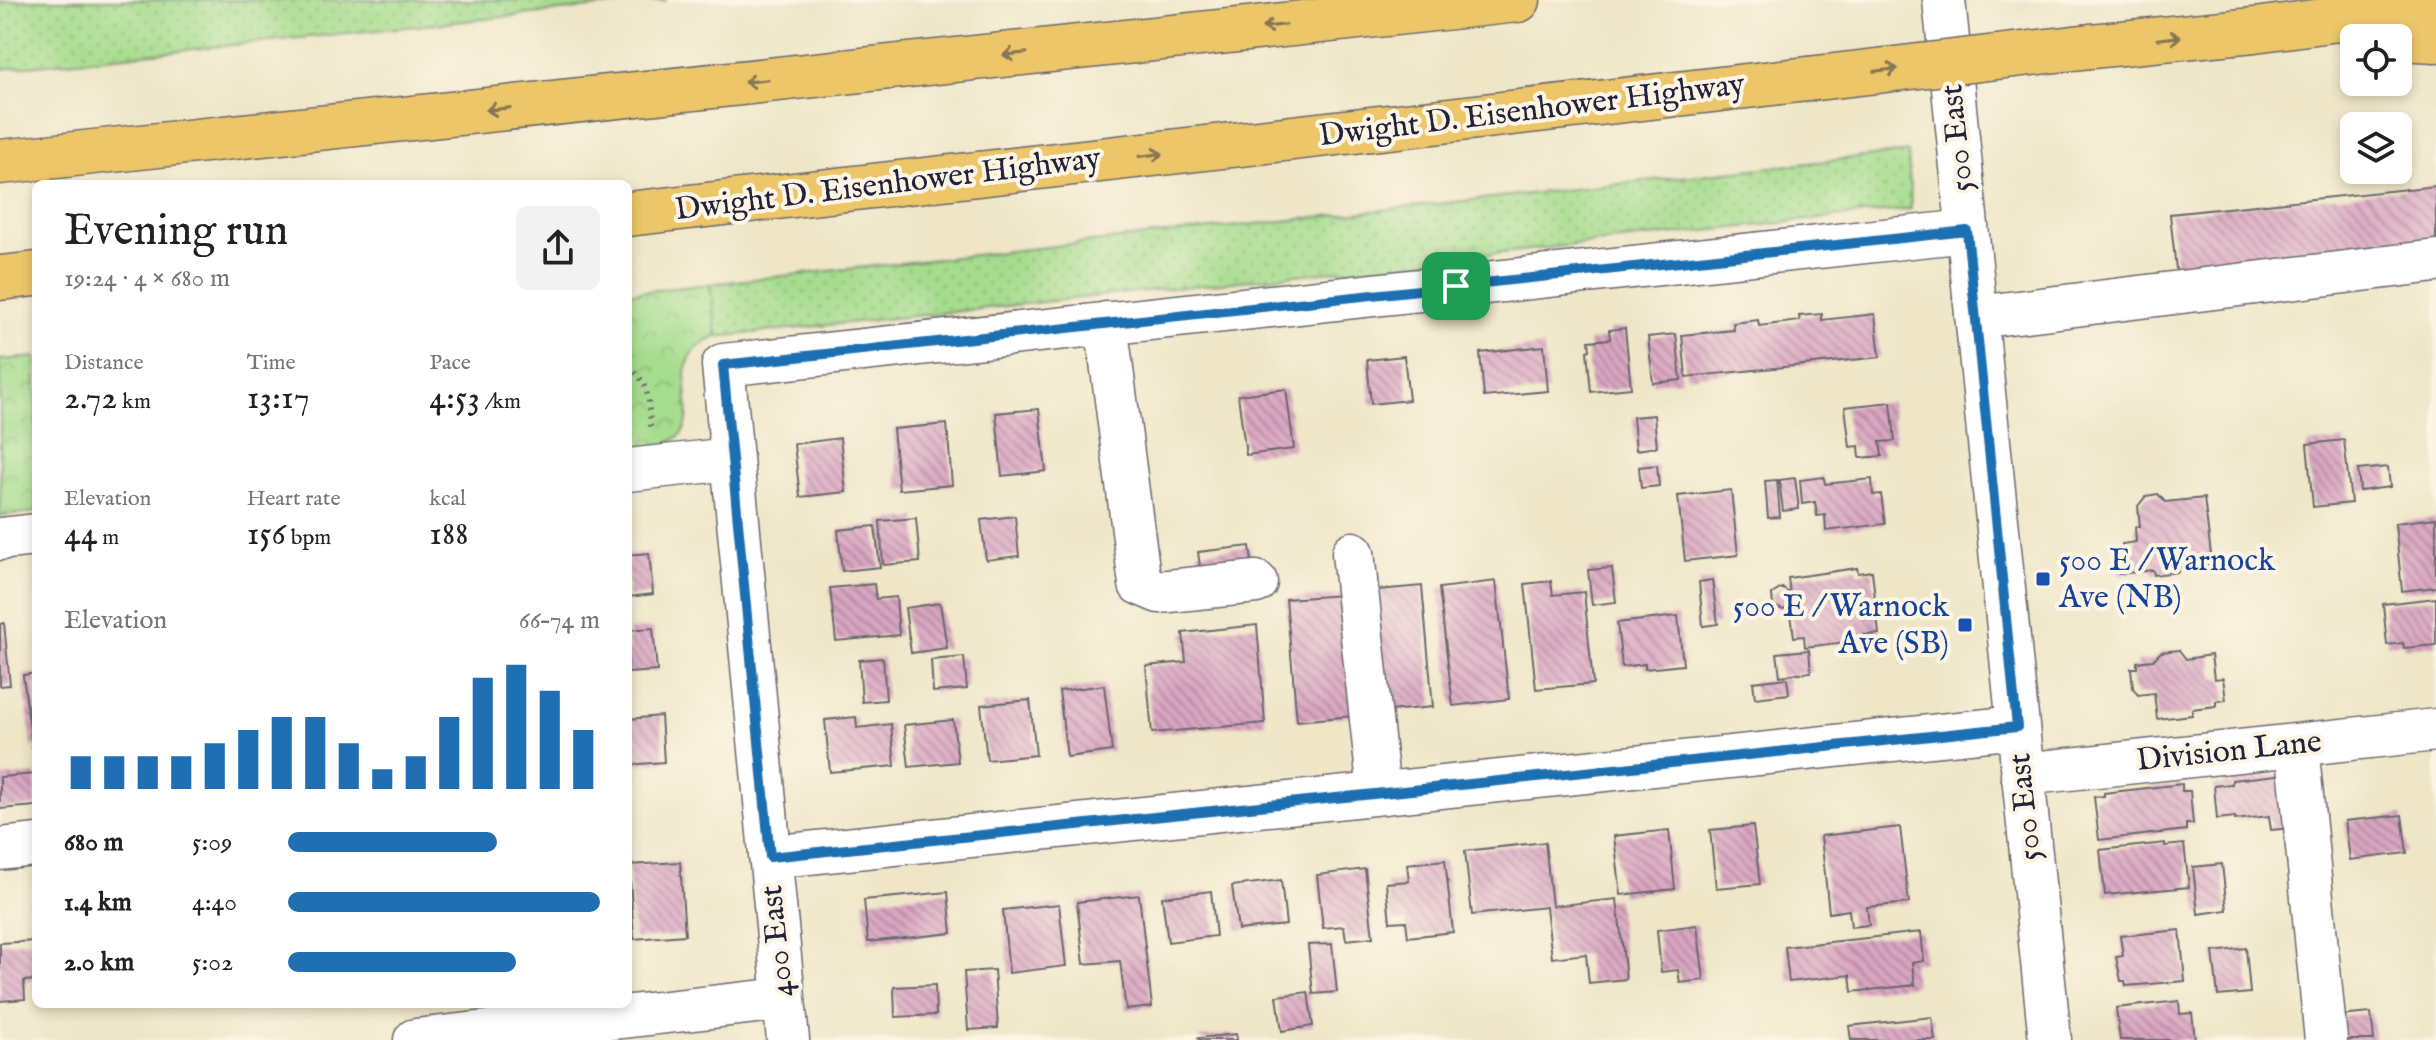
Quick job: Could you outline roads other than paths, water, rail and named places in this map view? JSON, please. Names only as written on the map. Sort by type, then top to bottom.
[{"type":"highway","points":[[0,162],[1518,0]]},
{"type":"highway","name":"Dwight D. Eisenhower Highway","points":[[632,214],[2091,46],[2254,30],[2436,6]]},
{"type":"highway","points":[[2254,30],[2436,40]]},
{"type":"highway","points":[[0,278],[32,274]]},
{"type":"street","name":"500 East","points":[[1944,0],[2050,1040]]},
{"type":"street","points":[[1256,582],[1159,592],[1140,584],[1106,323],[1967,231]]},
{"type":"street","points":[[1976,317],[2436,261]]},
{"type":"street","name":"400 East","points":[[788,1040],[723,365],[1106,323]]},
{"type":"street","points":[[632,470],[731,459]]},
{"type":"street","points":[[0,539],[32,535]]},
{"type":"street","points":[[1353,553],[1379,793]]},
{"type":"street","points":[[770,857],[2017,727]]},
{"type":"street","name":"Division Lane","points":[[2022,774],[2436,730]]},
{"type":"street","points":[[2297,745],[2326,1040]]},
{"type":"street","points":[[0,849],[32,845]]},
{"type":"street","points":[[415,1040],[784,999]]},
{"type":"place","name":"500 E / Warnock Ave (NB)","points":[[2043,579]]},
{"type":"place","name":"500 E / Warnock Ave (SB)","points":[[1965,625]]}]
